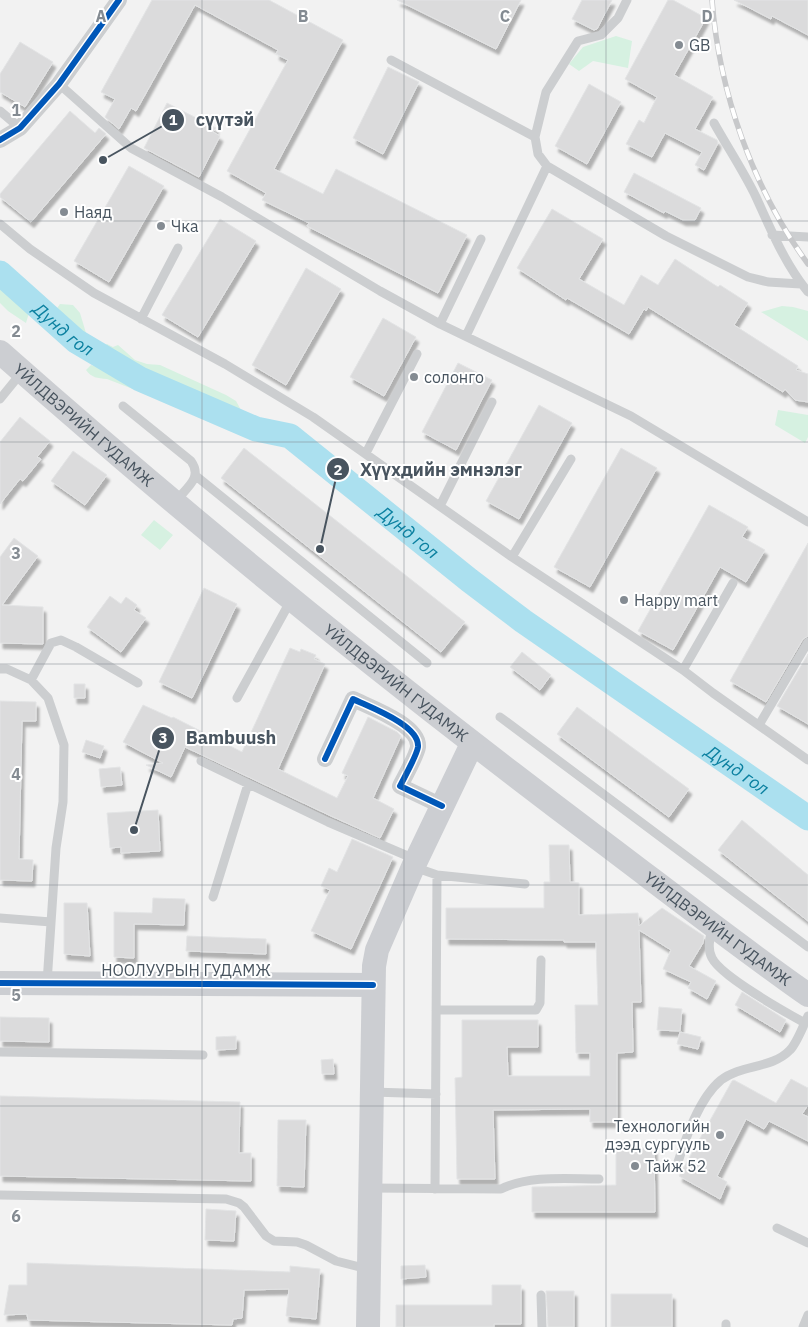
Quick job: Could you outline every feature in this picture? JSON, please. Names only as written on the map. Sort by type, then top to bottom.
[{"type":"main road","name":"YЙЛДВЭРИЙН ГУДАМЖ","points":[[0,352],[291,599],[472,744],[712,925],[807,992]]},
{"type":"main road","points":[[368,1327],[374,966],[377,950],[415,864],[472,744]]},
{"type":"main road","name":"НООЛУУРЫН ГУДАМЖ","points":[[0,983],[373,985]]},
{"type":"street","points":[[0,140],[20,128],[59,84],[119,0]]},
{"type":"street","points":[[325,759],[353,699],[404,724],[416,736],[418,748],[400,786],[442,806]]},
{"type":"lane","points":[[627,0],[618,18],[601,35],[578,41],[546,92],[535,137],[538,154],[547,166],[666,236],[748,277],[768,282],[801,284]]},
{"type":"lane","points":[[391,60],[535,137]]},
{"type":"lane","points":[[59,84],[131,148],[222,197],[380,291],[440,324],[631,416],[808,522]]},
{"type":"lane","points":[[0,112],[20,128]]},
{"type":"lane","points":[[714,123],[748,183],[772,235],[801,284],[808,292]]},
{"type":"lane","points":[[466,336],[547,166]]},
{"type":"lane","points":[[0,224],[30,248],[94,293],[225,364],[305,412],[512,557],[683,670],[808,760]]},
{"type":"lane","points":[[772,235],[808,237]]},
{"type":"lane","points":[[440,324],[481,238]]},
{"type":"lane","points":[[141,318],[178,248]]},
{"type":"lane","points":[[366,453],[417,354]]},
{"type":"lane","points":[[0,399],[23,372]]},
{"type":"lane","points":[[440,506],[492,402]]},
{"type":"lane","points":[[123,406],[191,460],[197,469],[196,476],[175,502]]},
{"type":"lane","points":[[512,557],[571,459]]},
{"type":"lane","points":[[196,476],[427,663]]},
{"type":"lane","points":[[683,670],[734,584]]},
{"type":"lane","points":[[237,698],[291,599]]},
{"type":"lane","points":[[31,680],[51,643],[61,640],[138,683]]},
{"type":"lane","points":[[759,725],[808,642]]},
{"type":"lane","points":[[0,669],[7,669],[31,680],[48,698],[64,745],[63,802],[56,848],[46,984]]},
{"type":"lane","points":[[500,717],[808,947]]},
{"type":"lane","points":[[201,761],[415,864],[436,876],[525,884]]},
{"type":"lane","points":[[213,897],[248,784]]},
{"type":"lane","points":[[435,1189],[436,876]]},
{"type":"lane","points":[[0,918],[51,922]]},
{"type":"lane","points":[[676,1168],[688,1131],[705,1099],[721,1080],[748,1067],[775,1061],[791,1050],[806,1020],[761,998],[723,970],[712,959],[709,942],[712,925]]},
{"type":"lane","points":[[436,1010],[536,1010],[540,1003],[541,960]]},
{"type":"lane","points":[[0,1052],[203,1055]]},
{"type":"lane","points":[[372,1092],[436,1094]]},
{"type":"lane","points":[[370,1188],[501,1189],[513,1183],[535,1180],[600,1179]]},
{"type":"lane","points":[[0,1195],[226,1199],[239,1203],[244,1207],[266,1236],[274,1241],[297,1242],[336,1261],[369,1269]]},
{"type":"lane","points":[[777,1228],[808,1243]]},
{"type":"lane","points":[[541,1295],[542,1327]]},
{"type":"lane","points":[[803,1327],[808,1316]]},
{"type":"green space","points":[[616,36],[632,41],[628,68],[593,61],[579,71],[569,64],[583,47]]},
{"type":"green space","points":[[0,280],[31,306],[26,323],[0,303]]},
{"type":"green space","points":[[60,304],[73,305],[80,313],[86,333],[84,337],[71,330],[57,315],[55,311]]},
{"type":"green space","points":[[782,306],[808,311],[808,341],[761,312]]},
{"type":"green space","points":[[107,344],[113,347],[118,345],[135,360],[147,364],[160,365],[226,395],[236,401],[241,410],[236,415],[203,399],[190,396],[163,384],[103,354],[99,349]]},
{"type":"green space","points":[[91,365],[132,379],[219,418],[192,412],[107,379],[90,375],[86,370]]},
{"type":"green space","points":[[778,410],[808,415],[808,437],[805,443],[775,425]]},
{"type":"green space","points":[[154,520],[173,535],[160,550],[141,535]]},
{"type":"building","points":[[152,0],[269,0],[343,40],[274,169],[323,194],[336,169],[467,235],[438,293],[307,226],[309,223],[262,200],[266,193],[227,171],[288,60],[276,54],[278,50],[195,5],[136,111],[131,108],[119,129],[105,117],[115,99],[101,92]]},
{"type":"building","points":[[397,0],[521,0],[496,49]]},
{"type":"building","points":[[582,0],[612,0],[597,29],[594,30],[572,19]]},
{"type":"building","points":[[668,0],[673,0],[706,18],[674,75],[713,97],[695,129],[717,140],[718,143],[704,170],[695,165],[702,152],[665,133],[652,157],[626,144],[639,120],[644,123],[657,97],[625,79]]},
{"type":"building","points":[[734,0],[808,0],[808,35],[772,16],[771,19]]},
{"type":"building","points":[[20,42],[53,62],[25,107],[0,92],[0,74]]},
{"type":"building","points":[[388,67],[419,82],[383,154],[353,138]]},
{"type":"building","points":[[589,84],[621,102],[587,164],[555,146]]},
{"type":"building","points":[[167,103],[216,128],[213,132],[220,136],[199,177],[144,148]]},
{"type":"building","points":[[70,111],[95,133],[99,128],[106,134],[31,222],[0,197],[0,194]]},
{"type":"building","points":[[129,166],[164,186],[109,282],[74,261]]},
{"type":"building","points":[[634,173],[701,208],[695,220],[683,220],[665,211],[664,213],[624,192]]},
{"type":"building","points":[[552,209],[603,239],[579,279],[624,305],[641,275],[658,285],[675,259],[718,287],[720,285],[748,303],[734,325],[798,366],[796,370],[808,374],[808,402],[795,400],[785,389],[783,392],[648,307],[646,311],[644,309],[629,334],[567,298],[566,300],[517,268]]},
{"type":"building","points":[[220,219],[256,241],[198,337],[162,315]]},
{"type":"building","points":[[306,268],[341,289],[286,385],[252,365]]},
{"type":"building","points":[[383,318],[416,337],[384,396],[350,377]]},
{"type":"building","points":[[458,363],[492,380],[456,450],[422,432]]},
{"type":"building","points":[[539,405],[572,423],[519,519],[486,501]]},
{"type":"building","points":[[20,417],[50,441],[37,457],[41,459],[23,481],[20,479],[0,504],[0,442]]},
{"type":"building","points":[[244,448],[465,622],[441,652],[221,478]]},
{"type":"building","points":[[621,448],[657,468],[590,587],[554,567]]},
{"type":"building","points":[[73,451],[107,475],[85,505],[51,481]]},
{"type":"building","points":[[709,505],[748,527],[742,537],[765,550],[746,582],[720,567],[673,650],[638,631]]},
{"type":"building","points":[[14,538],[38,556],[2,605],[43,607],[43,644],[0,643],[0,557]]},
{"type":"building","points":[[808,543],[808,636],[803,639],[766,702],[730,681]]},
{"type":"building","points":[[204,588],[237,604],[192,698],[159,682]]},
{"type":"building","points":[[110,596],[121,604],[126,597],[137,605],[134,610],[146,618],[121,652],[87,627]]},
{"type":"building","points":[[290,648],[300,652],[301,649],[316,655],[314,659],[325,664],[278,769],[337,798],[348,776],[342,773],[368,717],[401,736],[373,798],[394,809],[380,838],[185,747],[171,777],[146,765],[163,763],[123,742],[143,705],[173,717],[242,752]]},
{"type":"building","points":[[522,652],[551,675],[540,690],[510,667]]},
{"type":"building","points":[[808,654],[808,724],[777,706]]},
{"type":"building","points":[[74,684],[85,684],[85,698],[74,698]]},
{"type":"building","points":[[0,701],[36,702],[36,721],[22,721],[19,859],[33,860],[32,881],[0,880]]},
{"type":"building","points":[[577,707],[689,789],[669,817],[557,734]]},
{"type":"building","points":[[86,740],[104,746],[100,758],[82,752]]},
{"type":"building","points":[[120,767],[122,785],[101,787],[99,769]]},
{"type":"building","points":[[158,810],[160,851],[121,853],[121,847],[110,848],[107,813]]},
{"type":"building","points":[[742,820],[808,875],[808,921],[718,850]]},
{"type":"building","points":[[352,839],[393,857],[351,949],[311,931],[330,890],[321,886],[329,868],[337,872]]},
{"type":"building","points":[[549,845],[569,845],[570,882],[579,883],[579,915],[638,913],[639,926],[662,908],[704,936],[703,943],[689,966],[716,981],[707,999],[688,988],[691,982],[663,969],[671,950],[639,930],[641,1002],[632,1002],[633,1052],[617,1053],[617,1122],[590,1122],[590,1109],[493,1110],[495,1179],[457,1179],[455,1078],[462,1077],[462,1020],[538,1020],[538,1047],[507,1047],[508,1076],[590,1076],[590,1053],[576,1053],[575,1005],[598,1005],[596,942],[446,939],[446,908],[544,908],[544,882],[550,882]]},
{"type":"building","points":[[153,898],[185,899],[184,925],[134,924],[134,958],[114,957],[114,912],[152,913]]},
{"type":"building","points":[[64,903],[87,903],[90,956],[64,954]]},
{"type":"building","points":[[187,936],[266,939],[266,954],[186,951]]},
{"type":"building","points":[[742,992],[786,1020],[780,1032],[735,1005]]},
{"type":"building","points":[[659,1007],[682,1009],[680,1031],[657,1030]]},
{"type":"building","points":[[0,1017],[49,1018],[49,1042],[0,1041]]},
{"type":"building","points":[[680,1032],[701,1037],[698,1049],[677,1044]]},
{"type":"building","points":[[236,1036],[236,1049],[216,1050],[216,1037]]},
{"type":"building","points":[[333,1059],[334,1074],[322,1074],[321,1060]]},
{"type":"building","name":"Технологийн дээд сургууль","points":[[791,1079],[808,1088],[808,1105],[802,1114],[808,1117],[808,1141],[769,1121],[764,1129],[746,1119],[717,1176],[727,1182],[720,1199],[679,1176],[732,1081],[734,1080],[776,1103]]},
{"type":"building","points":[[0,1096],[240,1102],[239,1153],[251,1153],[251,1181],[0,1176]]},
{"type":"building","points":[[278,1120],[306,1120],[304,1187],[277,1186]]},
{"type":"building","name":"Тайж 52","points":[[616,1148],[654,1148],[655,1212],[532,1212],[532,1187],[616,1185]]},
{"type":"building","points":[[206,1209],[236,1211],[234,1241],[205,1240]]},
{"type":"building","points":[[27,1263],[290,1272],[290,1266],[320,1269],[316,1319],[286,1316],[289,1289],[244,1290],[242,1318],[233,1319],[232,1325],[28,1320],[27,1314],[4,1315],[9,1285],[27,1285]]},
{"type":"building","points":[[425,1265],[426,1277],[401,1279],[401,1266]]},
{"type":"building","points":[[492,1285],[521,1285],[521,1324],[494,1324],[494,1327],[396,1327],[396,1305],[492,1305]]},
{"type":"building","points":[[546,1291],[574,1291],[574,1327],[548,1327]]},
{"type":"building","points":[[611,1294],[672,1294],[672,1327],[611,1327]]},
{"type":"waterway","name":"Дунд гол","points":[[0,273],[76,341],[140,379],[256,429],[290,436],[523,621],[808,818]]},
{"type":"railway","points":[[712,0],[722,70],[742,138],[755,172],[771,204],[788,235],[808,264]]},
{"type":"cycle path","points":[[0,140],[20,128],[59,84],[119,0]]},
{"type":"cycle path","points":[[325,759],[353,699],[403,724],[411,731],[418,747],[400,786],[442,806]]},
{"type":"cycle path","points":[[0,983],[373,985]]},
{"type":"place","name":"GB","points":[[679,45]]},
{"type":"place","name":"сүүтэй","points":[[103,160]]},
{"type":"place","name":"Наяд","points":[[64,212]]},
{"type":"place","name":"Чка","points":[[161,226]]},
{"type":"place","name":"солонго","points":[[414,377]]},
{"type":"place","name":"Хүүхдийн эмнэлэг","points":[[320,549]]},
{"type":"place","name":"Happy mart","points":[[624,600]]},
{"type":"place","name":"Bambuush","points":[[134,830]]},
{"type":"place","name":"Технологийн дээд сургууль","points":[[720,1135]]},
{"type":"place","name":"Тайж 52","points":[[635,1166]]}]
